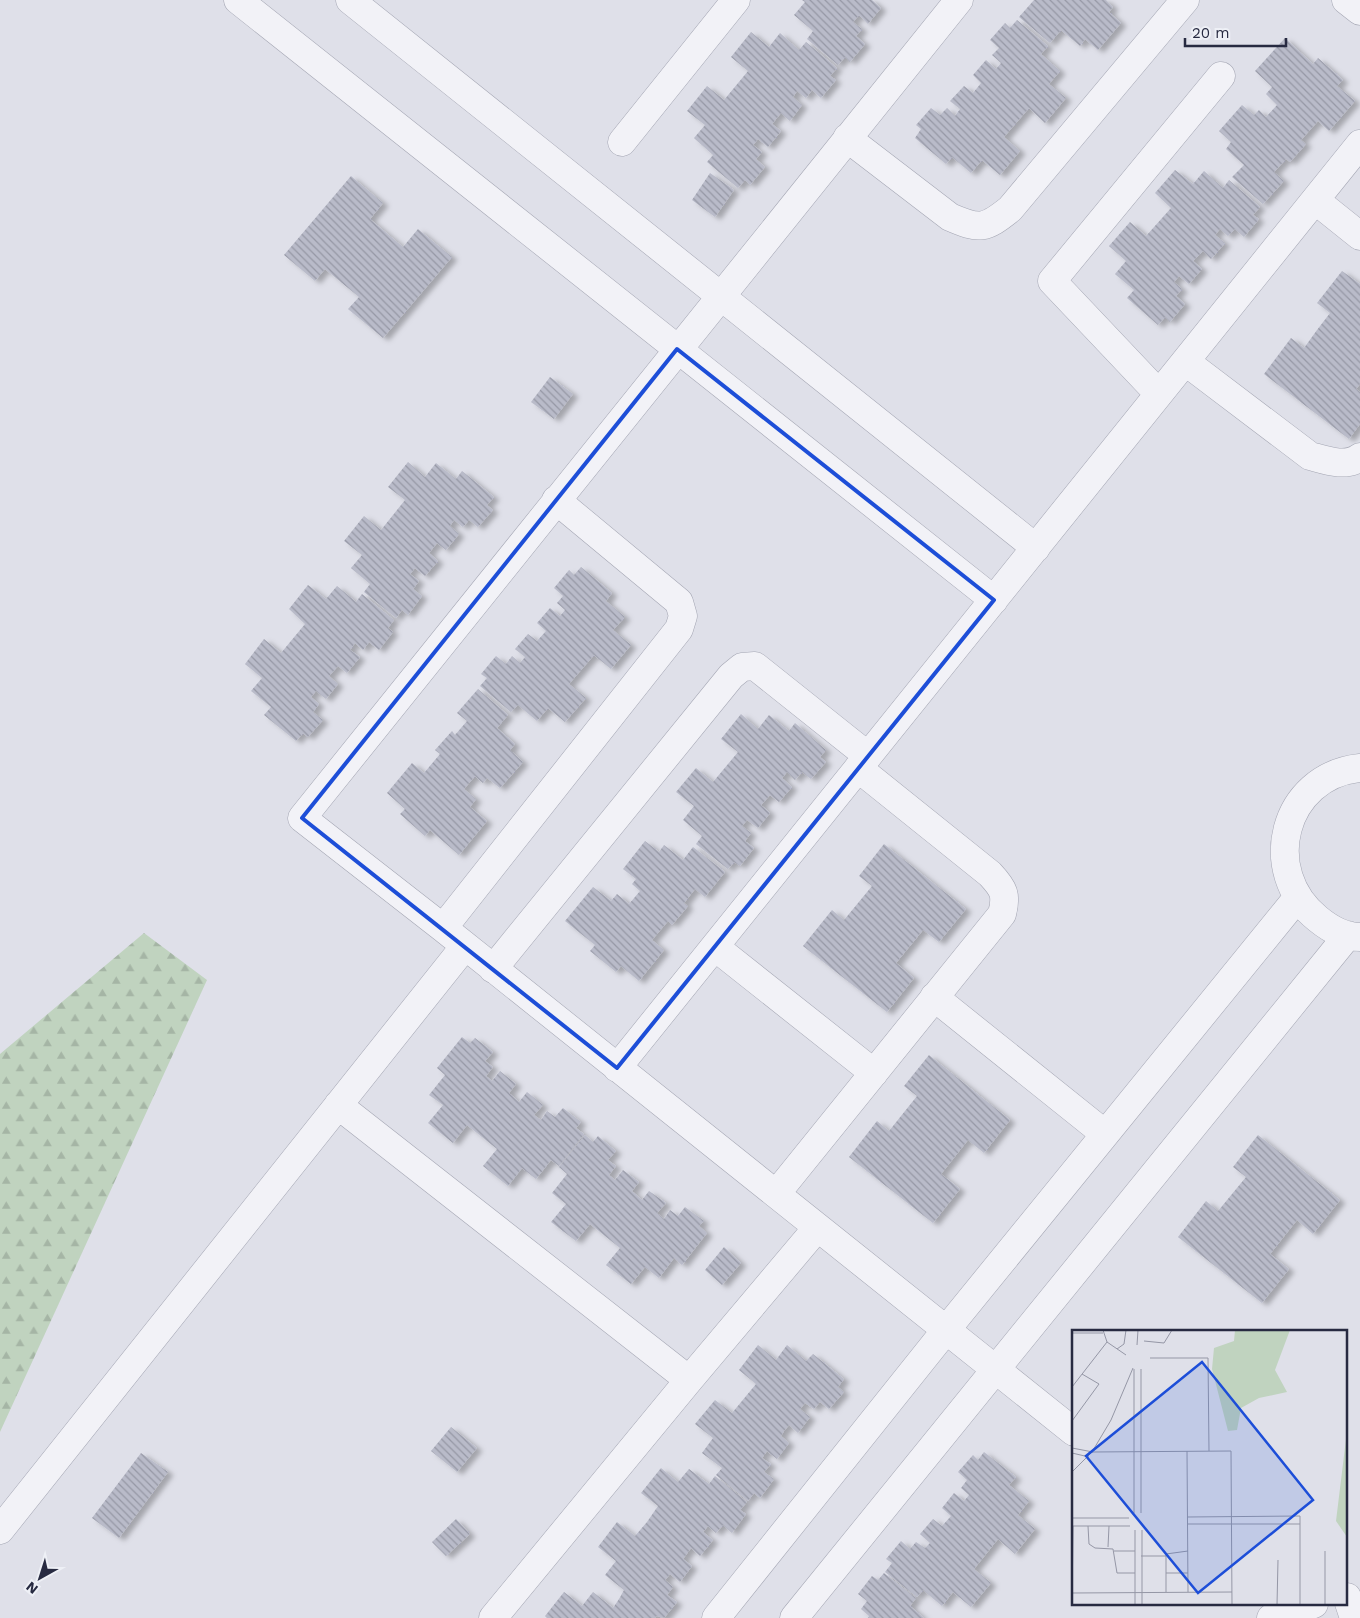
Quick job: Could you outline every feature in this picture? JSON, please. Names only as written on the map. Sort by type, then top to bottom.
[{"type":"street","points":[[238,0],[994,600]]},
{"type":"street","points":[[350,0],[1036,548]]},
{"type":"street","points":[[622,142],[736,0]]},
{"type":"street","points":[[959,0],[720,295],[302,818],[443,928],[1072,1430]]},
{"type":"street","points":[[847,138],[950,217],[968,225],[991,225],[1010,209],[1185,0]]},
{"type":"street","points":[[1346,0],[1360,11]]},
{"type":"street","points":[[1159,394],[1052,281],[1221,76]]},
{"type":"street","points":[[617,1068],[1360,144]]},
{"type":"street","points":[[1315,200],[1360,236]]},
{"type":"street","points":[[1186,362],[1310,456],[1335,463],[1356,460],[1360,457]]},
{"type":"street","points":[[443,928],[679,629],[683,616],[679,602],[556,500]]},
{"type":"street","points":[[493,969],[730,676],[742,667],[755,666],[990,874],[1000,884],[1006,899],[1002,914],[776,1194]]},
{"type":"street","points":[[794,1618],[1354,936],[1328,927],[1305,908],[1289,883],[1283,854],[1288,825],[1303,798],[1322,780],[1347,770],[1360,768]]},
{"type":"street","points":[[716,1618],[946,1330],[1298,897]]},
{"type":"street","points":[[0,1530],[465,946]]},
{"type":"street","points":[[715,947],[874,1073]]},
{"type":"street","points":[[934,997],[1105,1134]]},
{"type":"street","points":[[338,1105],[688,1380]]},
{"type":"street","points":[[493,1618],[688,1380],[817,1228]]},
{"type":"street","points":[[1348,1602],[1354,1618]]},
{"type":"highlighted area","points":[[677,349],[994,600],[617,1068],[302,818]]},
{"type":"green space","points":[[144,933],[207,980],[0,1432],[0,1054]]},
{"type":"building","points":[[802,0],[872,0],[881,8],[868,24],[859,15],[853,22],[862,29],[856,36],[865,44],[850,62],[845,57],[838,65],[807,39],[813,31],[794,15],[805,2]]},
{"type":"building","points":[[1034,0],[1106,0],[1113,7],[1109,12],[1121,23],[1098,50],[1085,39],[1080,46],[1061,30],[1050,43],[1019,17]]},
{"type":"building","points":[[1017,20],[1048,46],[1041,54],[1060,71],[1049,84],[1066,98],[1045,123],[1029,108],[1004,137],[1020,151],[1000,175],[982,160],[971,173],[952,157],[946,164],[915,138],[921,129],[916,125],[931,108],[940,115],[947,108],[955,116],[960,109],[950,101],[964,86],[973,93],[981,83],[973,75],[986,60],[996,69],[1001,63],[992,55],[999,48],[990,40],[1005,23],[1010,28]]},
{"type":"building","points":[[751,32],[769,47],[780,33],[799,50],[806,42],[837,68],[830,76],[836,80],[821,98],[812,90],[806,98],[797,91],[793,97],[802,105],[790,121],[781,113],[772,124],[781,131],[768,147],[758,139],[753,145],[762,152],[756,159],[765,167],[750,185],[745,180],[738,188],[707,162],[713,155],[694,138],[705,125],[687,111],[707,86],[724,100],[748,71],[731,57]]},
{"type":"building","points":[[1285,38],[1313,64],[1318,58],[1343,80],[1337,86],[1355,101],[1329,131],[1318,121],[1301,140],[1306,144],[1290,162],[1286,159],[1274,172],[1284,181],[1263,204],[1232,177],[1244,165],[1226,149],[1231,142],[1219,131],[1242,105],[1254,115],[1259,110],[1266,117],[1277,105],[1266,94],[1272,87],[1255,71]]},
{"type":"building","points":[[1175,170],[1193,184],[1204,171],[1223,188],[1229,180],[1260,207],[1253,215],[1259,219],[1244,237],[1235,229],[1228,236],[1220,229],[1215,235],[1225,243],[1211,259],[1203,251],[1193,261],[1202,269],[1189,284],[1179,276],[1174,282],[1182,289],[1176,296],[1185,304],[1170,322],[1165,317],[1158,325],[1127,298],[1134,290],[1115,274],[1126,261],[1109,246],[1130,222],[1146,236],[1171,208],[1155,193]]},
{"type":"building","points":[[710,173],[734,190],[715,217],[692,200]]},
{"type":"building","points":[[351,176],[383,203],[370,219],[403,247],[418,229],[452,257],[383,338],[348,309],[359,297],[325,269],[315,281],[284,255]]},
{"type":"building","points":[[1342,271],[1360,284],[1360,384],[1356,389],[1360,392],[1360,424],[1349,439],[1264,374],[1291,338],[1304,348],[1330,313],[1317,303]]},
{"type":"building","points":[[550,377],[573,394],[554,419],[531,402]]},
{"type":"building","points":[[408,462],[425,477],[436,463],[456,479],[462,471],[494,497],[487,505],[493,510],[478,527],[469,520],[463,527],[454,520],[450,526],[459,534],[446,550],[437,543],[429,553],[438,561],[425,576],[415,568],[410,574],[419,581],[413,589],[422,596],[408,615],[402,610],[396,618],[364,592],[370,584],[351,568],[362,555],[344,541],[364,516],[381,530],[405,500],[388,487]]},
{"type":"building","points":[[581,567],[612,593],[606,601],[625,617],[613,630],[631,645],[611,669],[594,655],[569,684],[586,698],[565,722],[548,708],[537,721],[518,705],[511,712],[480,686],[487,678],[481,674],[496,656],[506,664],[512,656],[520,663],[525,657],[515,649],[528,634],[537,641],[546,631],[537,623],[550,608],[560,616],[565,610],[557,603],[563,596],[554,588],[569,570],[574,575]]},
{"type":"building","points":[[308,585],[326,599],[337,586],[356,602],[362,594],[394,620],[388,628],[393,632],[379,650],[369,642],[363,650],[355,643],[350,650],[360,657],[347,673],[338,666],[329,676],[338,684],[326,699],[316,691],[311,697],[319,704],[313,712],[323,720],[308,737],[303,733],[296,741],[264,715],[271,707],[251,691],[262,678],[245,664],[264,639],[281,653],[305,624],[289,609]]},
{"type":"building","points":[[478,689],[508,715],[497,728],[515,744],[510,750],[523,762],[500,788],[487,778],[483,783],[475,776],[464,789],[476,799],[470,807],[487,821],[459,855],[430,830],[425,836],[400,814],[405,809],[387,793],[412,763],[424,773],[440,754],[435,750],[452,731],[455,735],[467,721],[457,713]]},
{"type":"building","points":[[741,714],[758,729],[769,715],[789,731],[795,723],[826,750],[820,757],[826,762],[811,779],[802,772],[795,780],[787,772],[782,778],[792,787],[779,802],[770,795],[761,805],[770,813],[758,828],[747,820],[742,826],[751,833],[745,841],[754,848],[740,866],[734,862],[728,869],[696,844],[702,836],[683,820],[694,806],[676,792],[696,768],[713,782],[738,752],[721,739]]},
{"type":"building","points":[[645,841],[659,852],[664,845],[683,860],[693,847],[725,872],[705,897],[695,889],[684,903],[688,906],[672,925],[668,921],[652,940],[664,950],[639,981],[621,966],[616,972],[590,951],[595,945],[565,921],[593,887],[611,901],[617,894],[629,904],[640,891],[632,884],[636,879],[623,869]]},
{"type":"building","points":[[884,844],[966,909],[939,942],[923,930],[896,963],[914,978],[887,1012],[803,946],[832,910],[844,920],[872,886],[859,876]]},
{"type":"building","points":[[462,1037],[470,1043],[475,1038],[493,1052],[485,1061],[493,1067],[486,1076],[492,1081],[500,1071],[516,1084],[509,1093],[519,1102],[527,1092],[543,1105],[534,1115],[541,1120],[547,1111],[555,1117],[563,1108],[581,1122],[576,1128],[584,1134],[559,1166],[551,1160],[536,1179],[522,1168],[508,1186],[483,1166],[497,1149],[467,1125],[453,1143],[428,1123],[443,1105],[429,1095],[445,1075],[437,1068]]},
{"type":"building","points":[[929,1055],[1010,1120],[984,1153],[968,1140],[941,1174],[960,1189],[933,1223],[849,1157],[877,1121],[889,1131],[917,1096],[904,1086]]},
{"type":"building","points":[[585,1135],[593,1142],[598,1136],[616,1151],[608,1160],[616,1166],[609,1175],[615,1180],[623,1170],[639,1182],[632,1191],[642,1200],[649,1191],[666,1203],[657,1213],[664,1219],[670,1210],[678,1216],[685,1207],[704,1221],[699,1226],[707,1233],[682,1265],[674,1258],[659,1278],[645,1267],[631,1284],[606,1265],[620,1248],[590,1224],[576,1241],[551,1222],[566,1204],[552,1193],[567,1174],[559,1167]]},
{"type":"building","points":[[1258,1135],[1340,1200],[1313,1234],[1297,1220],[1270,1254],[1289,1269],[1262,1303],[1178,1237],[1206,1201],[1218,1211],[1246,1177],[1233,1167]]},
{"type":"building","points":[[724,1247],[741,1263],[722,1285],[705,1270]]},
{"type":"building","points":[[758,1345],[776,1360],[787,1345],[806,1361],[813,1354],[844,1379],[838,1387],[844,1392],[829,1409],[820,1402],[814,1409],[805,1403],[800,1409],[810,1417],[798,1433],[789,1425],[781,1436],[789,1443],[777,1459],[767,1451],[762,1458],[771,1464],[764,1472],[774,1479],[760,1498],[754,1493],[748,1501],[716,1475],[722,1468],[702,1453],[713,1438],[695,1424],[715,1400],[732,1413],[756,1384],[739,1370]]},
{"type":"building","points":[[451,1427],[477,1448],[457,1472],[431,1451]]},
{"type":"building","points":[[984,1452],[1016,1477],[1009,1485],[1029,1501],[1018,1515],[1035,1529],[1015,1554],[998,1539],[974,1569],[991,1583],[971,1607],[953,1592],[942,1606],[923,1590],[917,1597],[885,1572],[892,1563],[886,1559],[901,1541],[910,1549],[916,1542],[925,1548],[930,1543],[920,1534],[933,1519],[942,1526],[951,1516],[942,1508],[954,1493],[964,1501],[969,1495],[961,1488],[967,1480],[958,1472],[973,1455],[978,1460]]},
{"type":"building","points":[[141,1453],[168,1472],[119,1538],[92,1518]]},
{"type":"building","points":[[661,1468],[678,1482],[689,1469],[709,1484],[715,1476],[747,1502],[740,1510],[746,1514],[732,1533],[723,1525],[716,1533],[708,1526],[703,1532],[713,1540],[700,1556],[691,1548],[683,1559],[692,1566],[680,1582],[670,1574],[665,1580],[673,1587],[667,1595],[677,1602],[664,1618],[656,1616],[655,1618],[547,1618],[545,1616],[564,1592],[582,1606],[593,1592],[613,1608],[624,1590],[605,1575],[616,1561],[598,1547],[617,1522],[635,1536],[647,1522],[658,1506],[641,1493]]},
{"type":"building","points":[[456,1519],[470,1534],[446,1556],[432,1542]]},
{"type":"building","points":[[884,1573],[916,1598],[910,1606],[924,1618],[868,1618],[869,1616],[861,1609],[867,1601],[858,1594],[872,1576],[878,1580]]}]
